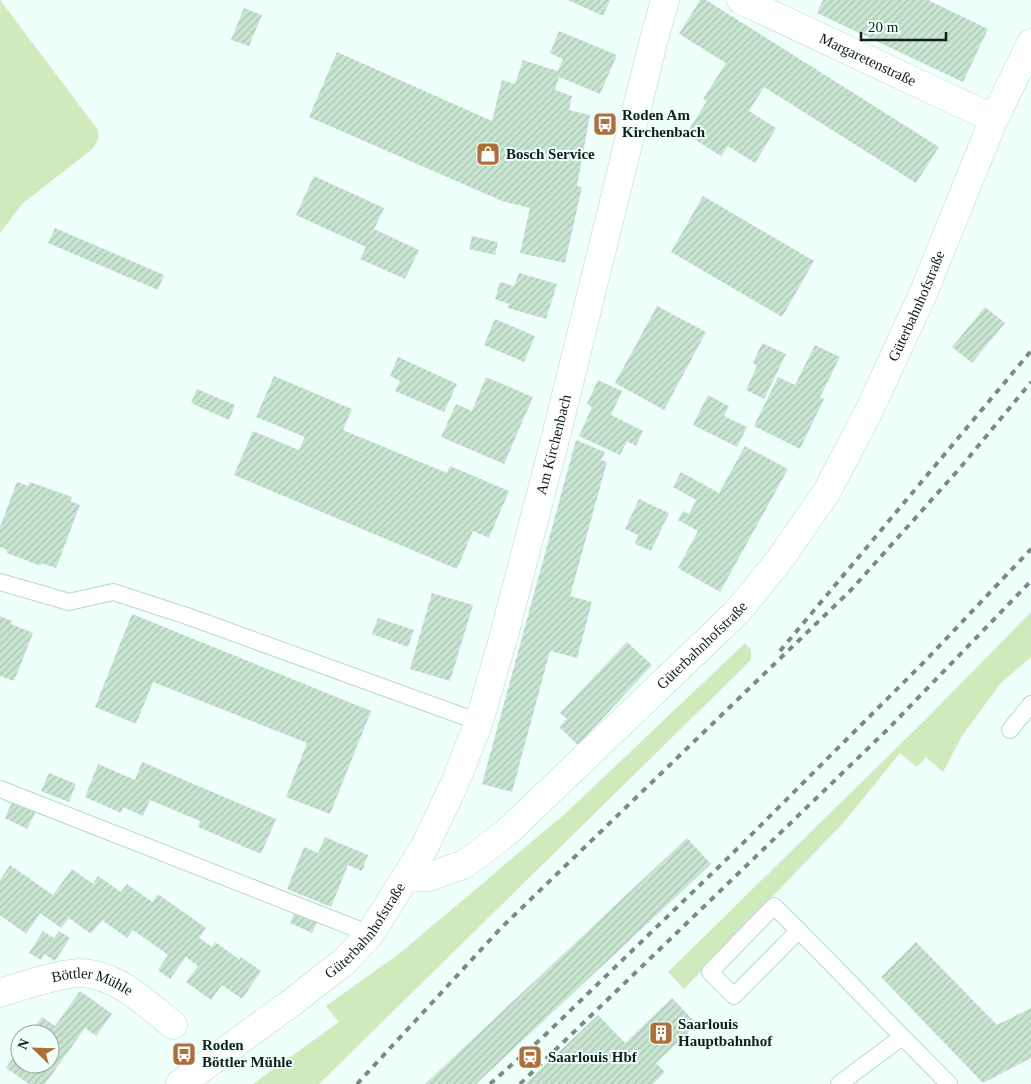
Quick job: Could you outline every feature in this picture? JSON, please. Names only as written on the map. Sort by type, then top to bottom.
[{"type":"street","name":"Am Kirchenbach","points":[[406,878],[424,848],[454,786],[479,722],[532,529],[649,57],[665,0]]},
{"type":"street","name":"Margaretenstraße","points":[[741,0],[994,119]]},
{"type":"street","name":"Güterbahnhofstraße","points":[[180,1084],[346,960],[370,934],[406,878],[429,877],[465,864],[505,834],[737,612],[778,562],[826,493],[869,411],[922,296],[994,119],[1031,43]]},
{"type":"street","name":"Böttler Mühle","points":[[0,993],[49,979],[79,973],[95,976],[114,982],[140,998],[173,1026]]},
{"type":"lane","points":[[0,582],[69,602],[112,592],[187,616],[479,722]]},
{"type":"lane","points":[[1010,730],[1031,704]]},
{"type":"lane","points":[[0,788],[370,934]]},
{"type":"lane","points":[[799,930],[734,996],[710,972],[774,906],[799,930],[949,1084]]},
{"type":"lane","points":[[839,1084],[902,1037]]},
{"type":"green space","points":[[0,0],[98,130],[98,133],[95,146],[22,204],[0,233]]},
{"type":"green space","points":[[1031,612],[1031,657],[1000,684],[962,736],[943,772],[926,757],[917,767],[900,753],[844,822],[684,989],[668,972],[928,717]]},
{"type":"green space","points":[[745,643],[751,650],[751,660],[319,1084],[253,1084],[339,1022],[326,1006],[400,953],[567,812]]},
{"type":"building","points":[[568,0],[610,0],[603,16]]},
{"type":"building","points":[[700,0],[706,0],[939,147],[916,183],[764,87],[749,111],[776,128],[755,163],[728,146],[721,156],[686,134],[707,101],[703,99],[726,63],[679,34]]},
{"type":"building","points":[[823,0],[928,0],[988,29],[963,82],[817,13]]},
{"type":"building","points":[[244,8],[262,15],[249,46],[231,40]]},
{"type":"building","name":"Bosch Service","points":[[559,31],[617,55],[600,94],[559,77],[555,90],[572,96],[569,110],[590,115],[577,186],[582,187],[565,263],[520,253],[530,208],[502,201],[309,117],[337,52],[492,121],[502,80],[515,84],[523,60],[558,71],[563,59],[550,53]]},
{"type":"building","points":[[314,176],[384,208],[374,229],[419,250],[405,279],[360,259],[366,247],[296,215]]},
{"type":"building","points":[[703,196],[814,261],[782,317],[671,252]]},
{"type":"building","points":[[55,228],[164,275],[158,290],[48,243]]},
{"type":"building","points":[[472,236],[498,242],[495,255],[469,249]]},
{"type":"building","points":[[519,273],[557,284],[546,319],[508,308],[509,304],[495,299],[500,282],[514,286]]},
{"type":"building","points":[[657,306],[706,332],[664,410],[615,383]]},
{"type":"building","points":[[985,307],[1005,323],[972,363],[952,347]]},
{"type":"building","points":[[495,319],[535,336],[524,362],[484,345]]},
{"type":"building","points":[[762,343],[786,354],[764,399],[746,390],[757,366],[753,363]]},
{"type":"building","points":[[815,345],[840,357],[820,397],[824,399],[800,449],[754,426],[778,377],[795,385]]},
{"type":"building","points":[[398,357],[457,384],[444,412],[395,391],[400,381],[390,376]]},
{"type":"building","points":[[274,376],[352,409],[343,430],[447,473],[450,466],[509,491],[489,538],[473,531],[457,569],[234,475],[253,431],[299,450],[305,437],[256,417]]},
{"type":"building","points":[[486,377],[533,397],[504,464],[441,437],[456,404],[472,411]]},
{"type":"building","points":[[598,380],[622,391],[611,415],[643,431],[636,446],[627,441],[620,455],[579,436],[592,407],[587,404]]},
{"type":"building","points":[[197,389],[235,405],[229,420],[191,403]]},
{"type":"building","points":[[708,395],[729,406],[724,416],[747,427],[737,447],[693,425]]},
{"type":"building","points":[[576,440],[605,452],[601,460],[607,462],[570,596],[592,602],[577,658],[550,651],[512,792],[482,784]]},
{"type":"building","points":[[745,446],[788,469],[720,592],[678,568],[698,531],[678,520],[683,511],[689,514],[696,500],[673,487],[681,472],[719,493]]},
{"type":"building","points":[[17,482],[28,486],[30,482],[72,497],[70,501],[80,505],[56,568],[41,563],[41,566],[7,553],[7,550],[0,547],[0,527]]},
{"type":"building","points":[[639,499],[669,513],[651,551],[635,544],[638,535],[625,529]]},
{"type":"building","points":[[432,593],[473,605],[450,681],[410,669]]},
{"type":"building","points":[[132,614],[371,711],[330,814],[286,797],[307,743],[153,682],[136,724],[95,707]]},
{"type":"building","points":[[0,616],[12,621],[11,624],[33,633],[14,681],[0,676]]},
{"type":"building","points":[[378,618],[414,630],[408,647],[372,634]]},
{"type":"building","points":[[627,642],[652,665],[578,745],[559,727],[567,719],[560,713]]},
{"type":"building","points":[[142,762],[276,819],[261,854],[198,827],[200,821],[150,800],[143,816],[123,807],[121,813],[85,797],[98,764],[135,780]]},
{"type":"building","points":[[49,773],[76,784],[69,802],[41,791]]},
{"type":"building","points":[[13,800],[36,811],[27,829],[5,818]]},
{"type":"building","points":[[325,837],[368,855],[362,871],[348,865],[331,907],[287,889],[304,847],[318,853]]},
{"type":"building","points":[[687,838],[711,864],[476,1084],[425,1084]]},
{"type":"building","points":[[10,865],[53,895],[72,869],[93,884],[98,876],[121,892],[127,884],[152,902],[158,894],[206,928],[199,938],[212,947],[215,942],[240,960],[241,957],[261,971],[242,999],[222,985],[211,1000],[186,982],[198,966],[186,957],[170,979],[158,970],[168,955],[133,930],[127,938],[102,920],[91,934],[69,918],[61,928],[40,913],[26,934],[0,915],[0,880]]},
{"type":"building","points":[[296,909],[319,918],[312,933],[290,923]]},
{"type":"building","points":[[43,931],[54,938],[59,931],[70,938],[55,961],[44,954],[41,960],[29,953]]},
{"type":"building","points":[[916,942],[997,1025],[1031,1008],[1031,1058],[983,1083],[881,977]]},
{"type":"building","points":[[80,991],[112,1014],[96,1036],[85,1028],[60,1063],[60,1024],[56,1024]]},
{"type":"building","points":[[672,998],[697,1024],[656,1063],[665,1072],[653,1084],[525,1084],[598,1015],[625,1043]]},
{"type":"building","points":[[42,1017],[52,1024],[37,1024]]},
{"type":"building","points":[[10,1062],[10,1071],[6,1068]]},
{"type":"building","points":[[15,1074],[52,1074],[45,1084],[29,1084]]},
{"type":"railway","points":[[780,651],[1031,351]]},
{"type":"railway","points":[[357,1084],[501,928],[851,590],[960,468],[1031,382]]},
{"type":"railway","points":[[490,1084],[543,1037],[731,855],[927,659],[1031,549]]},
{"type":"railway","points":[[520,1084],[887,730],[1031,581]]},
{"type":"place","name":"Roden Am Kirchenbach","points":[[605,124]]},
{"type":"place","name":"Bosch Service","points":[[488,154]]},
{"type":"place","name":"Saarlouis Hauptbahnhof","points":[[661,1033]]},
{"type":"place","name":"Roden Böttler Mühle","points":[[184,1054]]},
{"type":"place","name":"Saarlouis Hbf","points":[[530,1057]]}]
